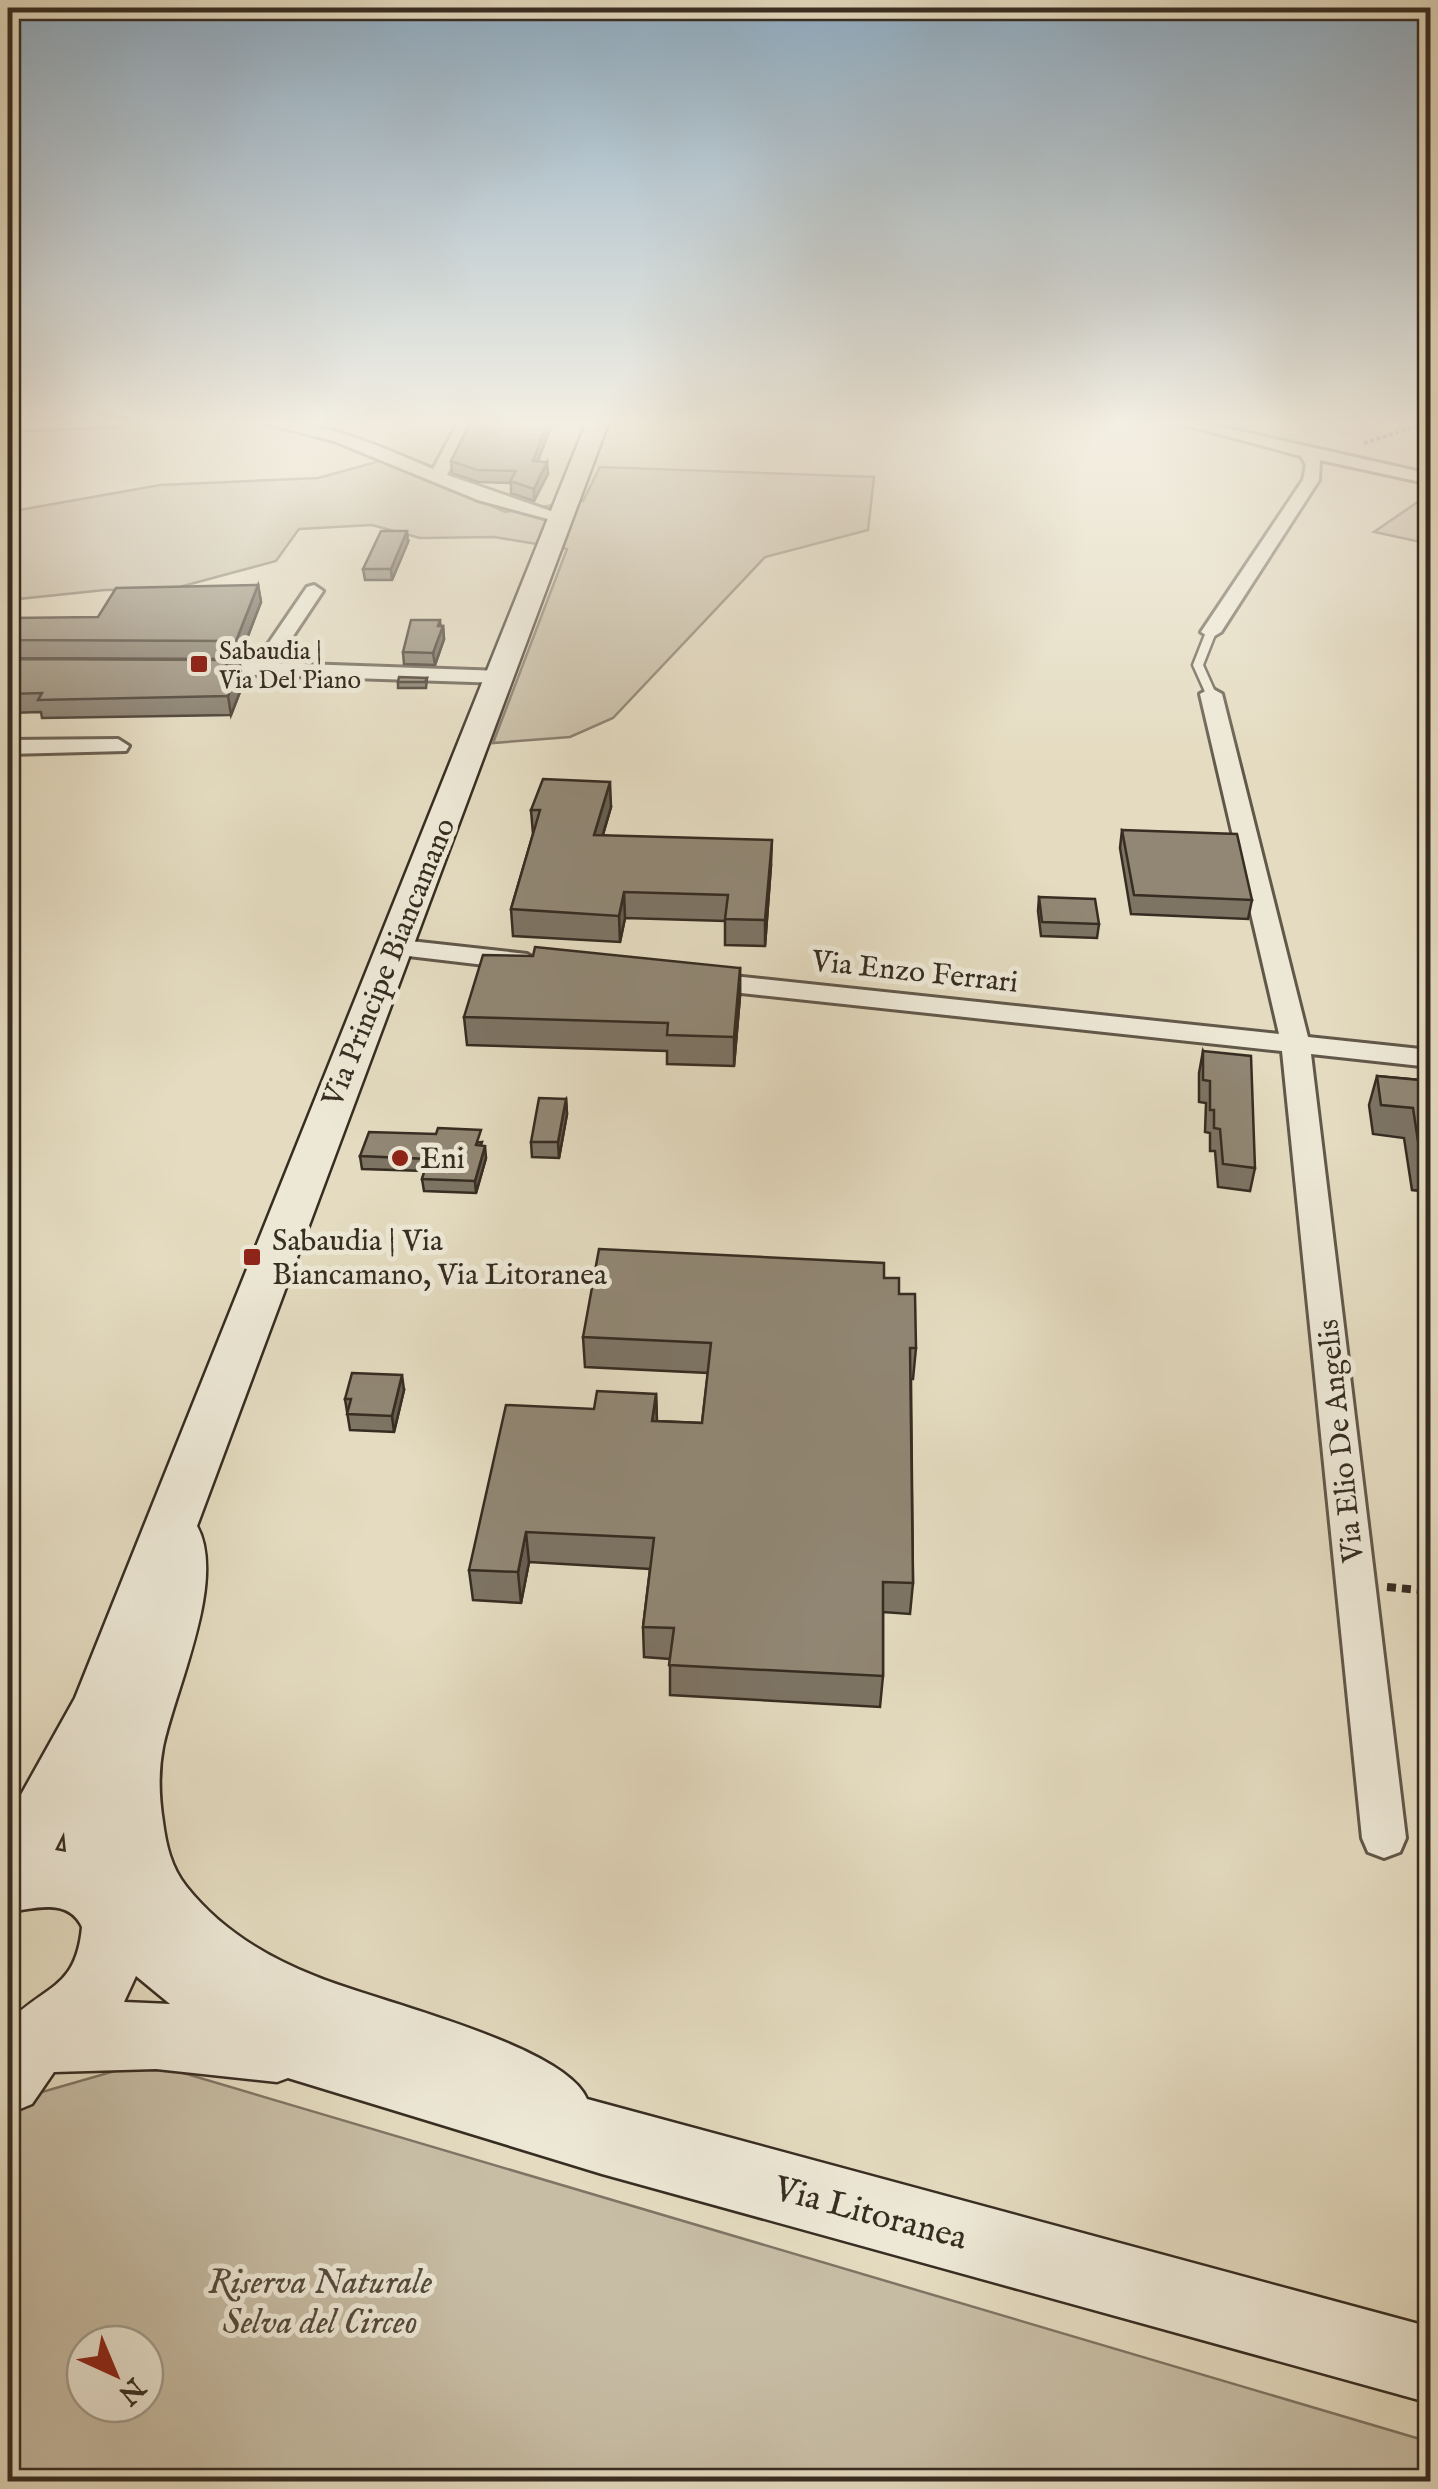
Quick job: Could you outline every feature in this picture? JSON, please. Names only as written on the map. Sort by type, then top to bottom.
[{"type":"street","name":"Via Principe Biancamano","points":[[8,1880],[101,1705],[392,947],[502,677],[552,537]]},
{"type":"street","points":[[1211,632],[1273,537]]},
{"type":"street","points":[[261,669],[314,591]]},
{"type":"street","points":[[177,666],[502,677]]},
{"type":"street","name":"Via Elio De Angelis","points":[[1211,694],[1296,1045],[1384,1838]]},
{"type":"street","points":[[8,748],[118,746]]},
{"type":"street","points":[[392,947],[549,964]]},
{"type":"street","name":"Via Enzo Ferrari","points":[[667,977],[1430,1058]]},
{"type":"street","name":"Via Principe Biancamano","points":[[178,1505],[174,1607],[166,1642],[136,1724],[129,1776],[134,1838],[162,1904],[208,1953],[270,1992],[332,2018],[498,2074],[602,2139]]},
{"type":"street","name":"Via Principe Biancamano","points":[[17,2057],[66,2024],[91,2001],[108,1975],[116,1948],[92,1803],[101,1705]]},
{"type":"street","name":"Via Litoranea","points":[[8,1880],[61,1877],[85,1886],[109,1911],[236,2016],[314,2055]]},
{"type":"street","name":"Via Litoranea","points":[[17,2057],[140,2032],[314,2055],[602,2139],[1430,2365]]},
{"type":"lane","points":[[1211,632],[1198,666],[1211,694]]},
{"type":"green space","points":[[8,537],[293,537],[276,561],[172,589],[105,590],[8,600]]},
{"type":"green space","points":[[495,537],[841,537],[765,557],[613,718],[570,737],[493,743],[567,549]]},
{"type":"green space","points":[[1398,537],[1430,537],[1430,544]]},
{"type":"green space","name":"Riserva Naturale Selva del Circeo","points":[[146,2062],[1430,2442],[1430,2481],[8,2481],[8,2111],[14,2100]]},
{"type":"building","points":[[378,537],[404,537],[391,569],[363,569]]},
{"type":"building","points":[[258,585],[236,641],[8,640],[9,618],[98,617],[116,588]]},
{"type":"building","points":[[411,620],[440,620],[438,626],[443,626],[433,653],[403,652]]},
{"type":"building","points":[[8,659],[228,660],[226,666],[240,666],[228,696],[38,700],[42,693],[8,694]]},
{"type":"building","points":[[399,677],[427,678],[425,682],[398,682]]},
{"type":"building","points":[[543,779],[610,782],[594,835],[772,840],[765,920],[725,919],[728,895],[624,892],[619,916],[511,909],[540,810],[531,810]]},
{"type":"building","points":[[1122,830],[1237,834],[1252,900],[1134,895]]},
{"type":"building","points":[[1039,897],[1095,899],[1099,924],[1042,922]]},
{"type":"building","points":[[535,947],[740,968],[734,1037],[667,1035],[668,1023],[464,1017],[483,955],[533,956]]},
{"type":"building","points":[[1203,1051],[1251,1056],[1255,1168],[1223,1164],[1220,1129],[1214,1128],[1214,1110],[1210,1110],[1210,1081],[1203,1080]]},
{"type":"building","points":[[1377,1076],[1430,1081],[1430,1162],[1421,1161],[1413,1108],[1381,1105]]},
{"type":"building","points":[[539,1098],[566,1099],[558,1142],[531,1142]]},
{"type":"building","points":[[438,1128],[481,1130],[476,1145],[485,1146],[475,1181],[422,1179],[428,1159],[360,1156],[369,1132],[436,1134]]},
{"type":"building","points":[[599,1249],[884,1263],[884,1278],[899,1278],[899,1294],[915,1294],[916,1348],[910,1348],[913,1583],[883,1582],[883,1676],[669,1665],[674,1628],[643,1627],[654,1538],[526,1532],[518,1572],[469,1570],[506,1405],[594,1409],[597,1391],[656,1394],[652,1421],[702,1423],[711,1343],[583,1337]]},
{"type":"building","points":[[352,1373],[402,1375],[392,1416],[347,1414],[351,1399],[345,1399]]},
{"type":"place","name":"Sabaudia | Via Del Piano","points":[[199,664]]},
{"type":"place","name":"Eni","points":[[400,1158]]},
{"type":"place","name":"Sabaudia | Via Biancamano, Via Litoranea","points":[[252,1257]]}]
